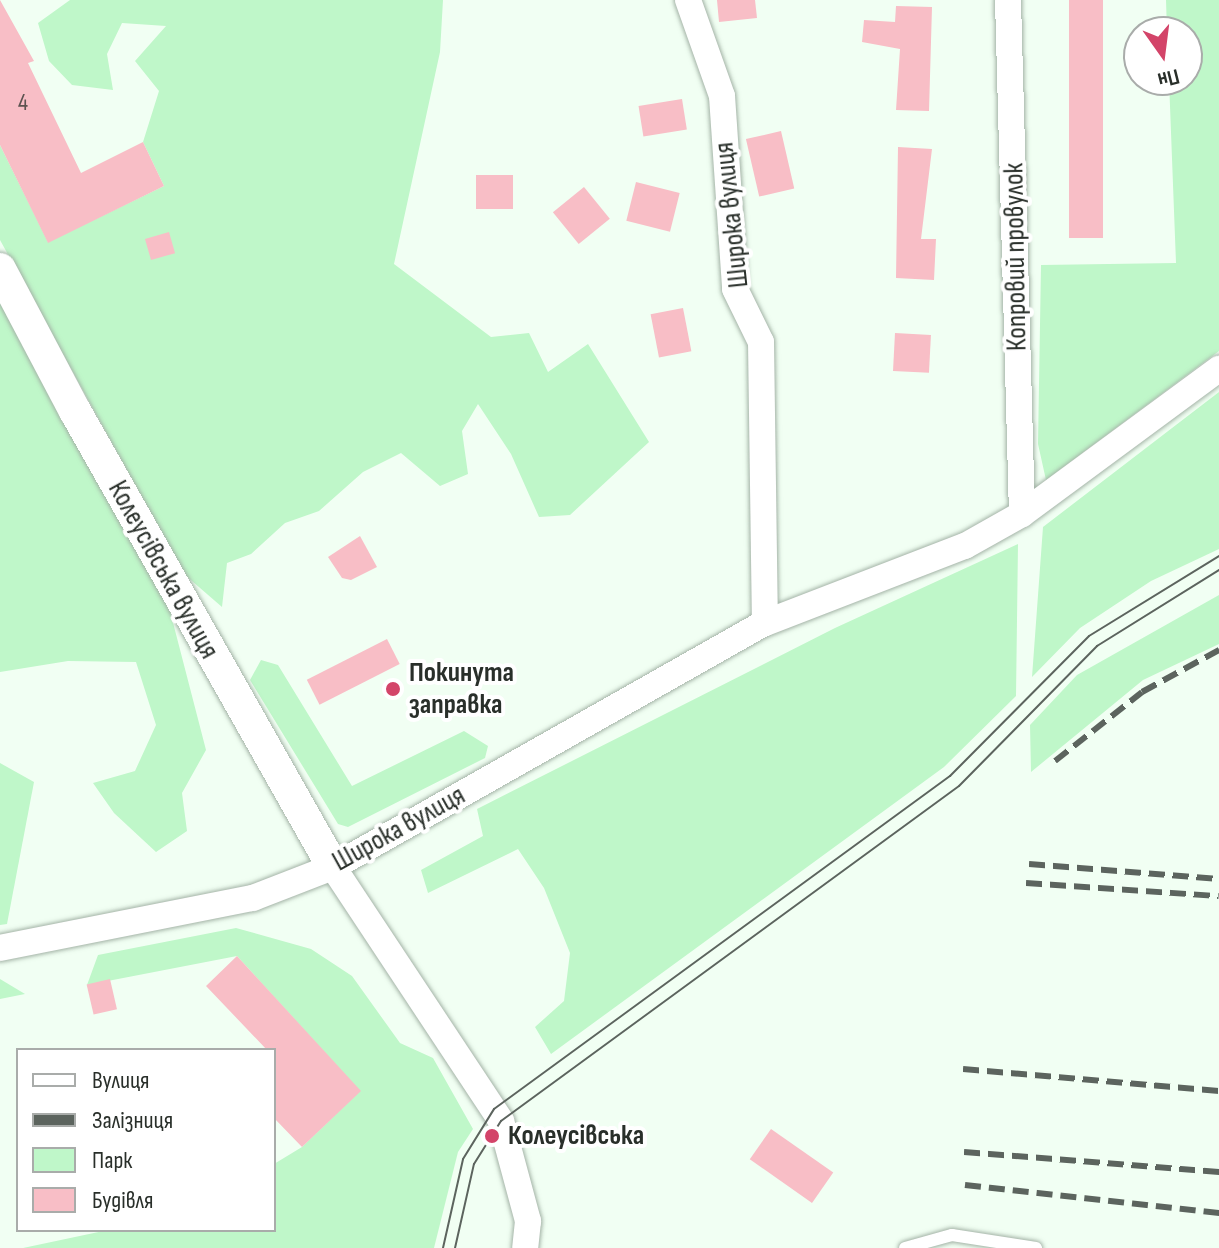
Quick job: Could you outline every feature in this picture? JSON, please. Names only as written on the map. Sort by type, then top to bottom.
[{"type":"street","name":"Широка вулиця","points":[[688,0],[722,96],[735,289],[761,342],[765,623]]},
{"type":"street","name":"Копровий провулок","points":[[1008,0],[1022,514]]},
{"type":"street","name":"Колеусівська вулиця","points":[[0,269],[82,425],[333,867]]},
{"type":"street","name":"Широка вулиця","points":[[0,948],[40,945],[253,898],[333,867],[765,623],[965,546],[1022,514],[1219,369]]},
{"type":"street","points":[[333,867],[501,1121],[528,1221],[525,1248]]},
{"type":"lane","points":[[905,1248],[952,1235],[1036,1248]]},
{"type":"green space","points":[[70,0],[443,0],[440,52],[394,264],[491,337],[529,333],[548,372],[588,344],[649,442],[570,515],[539,517],[511,454],[478,404],[462,431],[468,474],[440,486],[401,453],[363,472],[319,511],[285,523],[251,554],[227,563],[222,607],[185,575],[0,240],[0,145],[48,242],[164,186],[143,142],[159,91],[135,61],[166,26],[122,23],[107,54],[113,90],[72,85],[49,61],[38,23]]},
{"type":"green space","points":[[1166,0],[1219,0],[1219,351],[1046,480],[1038,444],[1041,265],[1176,263],[1170,96],[1203,96],[1203,16],[1166,16]]},
{"type":"green space","points":[[0,296],[170,611],[206,750],[182,793],[187,831],[156,852],[114,813],[93,783],[135,771],[156,725],[136,662],[68,661],[0,672]]},
{"type":"green space","points":[[1219,392],[1219,549],[1151,581],[1080,628],[1032,677],[1043,527]]},
{"type":"green space","points":[[1018,544],[1016,696],[944,767],[551,1054],[535,1027],[564,1001],[570,953],[544,888],[518,849],[428,893],[421,870],[483,836],[477,809],[835,628]]},
{"type":"green space","points":[[1219,595],[1219,644],[1143,680],[1031,772],[1030,725],[1077,675]]},
{"type":"green space","points":[[261,660],[278,665],[352,786],[464,731],[488,746],[485,758],[348,827],[338,824],[250,680]]},
{"type":"green space","points":[[0,763],[34,782],[7,924],[0,925]]},
{"type":"green space","points":[[236,928],[311,949],[352,976],[400,1043],[433,1058],[473,1129],[458,1152],[434,1248],[23,1248],[99,1232],[276,1232],[276,1163],[302,1147],[360,1091],[237,956],[87,985],[98,955]]},
{"type":"green space","points":[[0,979],[25,994],[0,999]]},
{"type":"building","points":[[0,0],[34,61],[28,63],[81,173],[143,142],[164,186],[48,243],[0,145]]},
{"type":"building","points":[[717,0],[755,0],[757,18],[719,22]]},
{"type":"building","points":[[1069,0],[1103,0],[1103,238],[1069,238]]},
{"type":"building","points":[[896,6],[932,7],[929,111],[896,110],[900,49],[862,42],[864,20],[895,22]]},
{"type":"building","points":[[682,99],[687,130],[643,137],[639,106]]},
{"type":"building","points":[[781,131],[794,188],[759,197],[746,139]]},
{"type":"building","points":[[898,147],[932,149],[921,239],[936,239],[934,280],[896,278]]},
{"type":"building","points":[[476,175],[513,175],[513,209],[476,209]]},
{"type":"building","points":[[636,182],[680,193],[670,232],[626,221]]},
{"type":"building","points":[[584,187],[610,219],[579,244],[553,212]]},
{"type":"building","points":[[169,232],[175,253],[151,260],[145,239]]},
{"type":"building","points":[[683,308],[691,351],[659,357],[651,314]]},
{"type":"building","points":[[895,333],[931,335],[929,373],[893,371]]},
{"type":"building","points":[[360,536],[377,567],[351,580],[342,578],[328,557]]},
{"type":"building","points":[[387,639],[400,664],[320,705],[307,680]]},
{"type":"building","points":[[237,956],[361,1091],[302,1147],[276,1120],[276,1048],[265,1048],[206,986]]},
{"type":"building","points":[[110,979],[117,1009],[94,1015],[87,984]]},
{"type":"building","points":[[771,1129],[833,1173],[812,1203],[750,1159]]},
{"type":"tram line","points":[[443,1248],[463,1159],[494,1109],[950,776],[1089,636],[1219,556]]},
{"type":"tram line","points":[[455,1248],[474,1164],[501,1121],[959,786],[1097,646],[1219,570]]},
{"type":"railway","points":[[1055,761],[1142,692],[1219,650]]},
{"type":"railway","points":[[1029,864],[1219,879]]},
{"type":"railway","points":[[1026,883],[1219,896]]},
{"type":"railway","points":[[963,1069],[1219,1091]]},
{"type":"railway","points":[[964,1152],[1219,1172]]},
{"type":"railway","points":[[965,1185],[1219,1213]]},
{"type":"place","name":"Покинута заправка","points":[[393,689]]},
{"type":"place","name":"Колеусівська","points":[[492,1136]]}]
